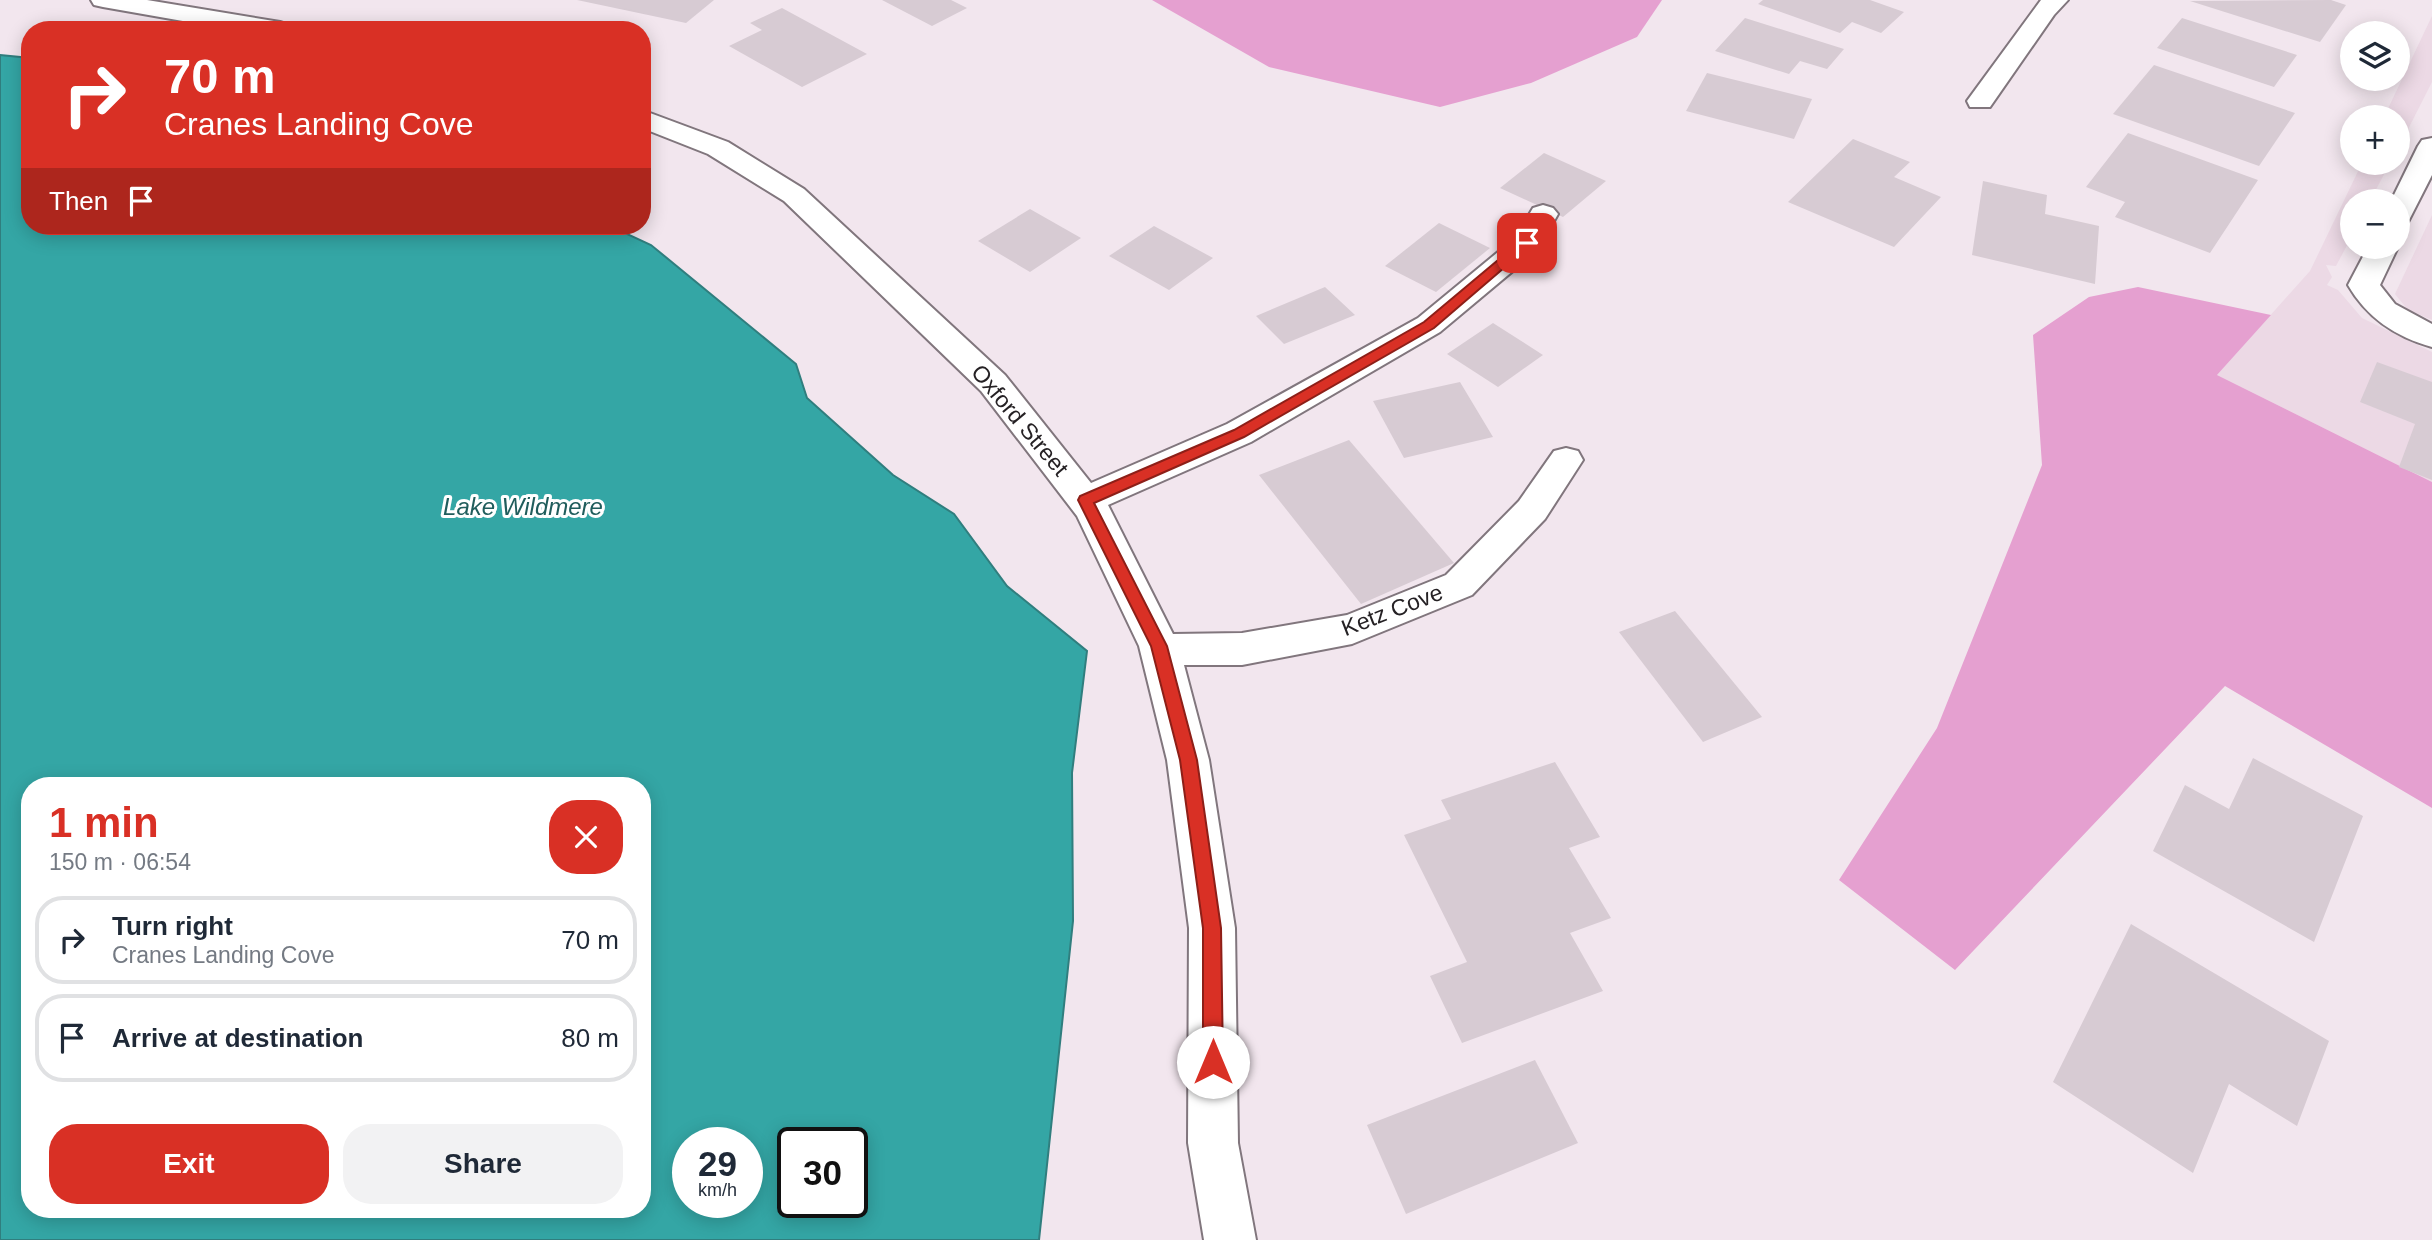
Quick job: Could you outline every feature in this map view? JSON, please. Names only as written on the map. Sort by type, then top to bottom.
[{"type":"street","points":[[103,0],[227,21]]},
{"type":"street","points":[[1980,101],[2045,9],[2056,0]]},
{"type":"street","name":"Oxford Street","points":[[651,122],[718,148],[794,195],[993,383],[1086,500],[1161,650],[1188,760],[1212,928],[1213,1143],[1230,1240]]},
{"type":"street","points":[[2410,191],[2432,146]]},
{"type":"street","points":[[1086,500],[1239,433],[1429,325],[1527,243],[1543,215]]},
{"type":"street","points":[[2377,259],[2364,285],[2371,301],[2389,317],[2432,336]]},
{"type":"street","name":"Ketz Cove","points":[[1161,650],[1242,649],[1352,629],[1459,585],[1532,510],[1566,460]]},
{"type":"shaded area","points":[[1152,0],[1662,0],[1637,37],[1531,83],[1440,107],[1269,67]]},
{"type":"shaded area","points":[[2432,16],[2432,82],[2410,125],[2410,105],[2390,105],[2396,91],[2410,91],[2410,62]]},
{"type":"shaded area","points":[[2356,175],[2384,175],[2376,189],[2349,189]]},
{"type":"shaded area","points":[[2340,209],[2340,258],[2336,266],[2326,265],[2332,277],[2327,285],[2338,290],[2362,318],[2432,352],[2432,482],[2217,375],[2310,271]]},
{"type":"shaded area","points":[[2432,215],[2432,320],[2408,310],[2395,294]]},
{"type":"shaded area","points":[[2138,287],[2271,315],[2217,375],[2432,482],[2432,808],[2225,686],[1955,970],[1839,880],[1937,728],[2042,465],[2033,335],[2089,297]]},
{"type":"water","name":"Lake Wildmere","points":[[0,55],[21,57],[21,235],[629,235],[651,245],[796,364],[807,398],[893,475],[954,514],[1007,586],[1087,651],[1072,773],[1073,921],[1039,1240],[0,1240]]},
{"type":"building","points":[[577,0],[714,0],[686,23]]},
{"type":"building","points":[[882,0],[951,0],[967,8],[932,26]]},
{"type":"building","points":[[1763,0],[1870,0],[1904,12],[1881,33],[1852,22],[1840,33],[1758,4]]},
{"type":"building","points":[[2331,0],[2346,5],[2320,42],[2190,1]]},
{"type":"building","points":[[782,8],[867,54],[802,87],[729,46],[762,30],[750,23]]},
{"type":"building","points":[[1745,18],[1844,49],[1827,69],[1800,61],[1789,74],[1715,51]]},
{"type":"building","points":[[2182,18],[2297,55],[2274,87],[2157,48]]},
{"type":"building","points":[[2154,65],[2295,113],[2259,166],[2113,114]]},
{"type":"building","points":[[1707,73],[1812,99],[1794,139],[1686,111]]},
{"type":"building","points":[[2128,133],[2258,180],[2210,253],[2115,217],[2125,202],[2086,187]]},
{"type":"building","points":[[1853,139],[1910,162],[1894,177],[1941,197],[1894,247],[1788,202]]},
{"type":"building","points":[[1544,153],[1606,181],[1563,217],[1500,188]]},
{"type":"building","points":[[1983,181],[2047,195],[2045,214],[2099,226],[2095,284],[1972,255]]},
{"type":"building","points":[[1030,209],[1081,238],[1030,272],[978,241]]},
{"type":"building","points":[[1439,223],[1490,248],[1436,292],[1385,266]]},
{"type":"building","points":[[1154,226],[1213,258],[1169,290],[1109,256]]},
{"type":"building","points":[[1325,287],[1355,315],[1284,344],[1256,316]]},
{"type":"building","points":[[1493,323],[1543,355],[1498,387],[1447,354]]},
{"type":"building","points":[[2377,362],[2432,382],[2432,480],[2399,467],[2415,424],[2360,402]]},
{"type":"building","points":[[1460,382],[1493,437],[1404,458],[1373,401]]},
{"type":"building","points":[[1349,440],[1454,563],[1361,604],[1259,475]]},
{"type":"building","points":[[1675,611],[1762,717],[1703,742],[1619,632]]},
{"type":"building","points":[[2253,758],[2363,816],[2314,942],[2153,851],[2185,785],[2229,809]]},
{"type":"building","points":[[1555,762],[1600,837],[1569,848],[1611,918],[1570,933],[1603,991],[1462,1043],[1430,976],[1467,962],[1404,835],[1451,819],[1441,800]]},
{"type":"building","points":[[2131,924],[2329,1041],[2297,1126],[2229,1084],[2193,1173],[2053,1082]]},
{"type":"building","points":[[1535,1060],[1578,1143],[1406,1214],[1367,1125]]},
{"type":"route","points":[[1213,1062],[1212,928],[1188,760],[1159,646],[1086,500],[1239,433],[1429,325],[1527,243]]}]
